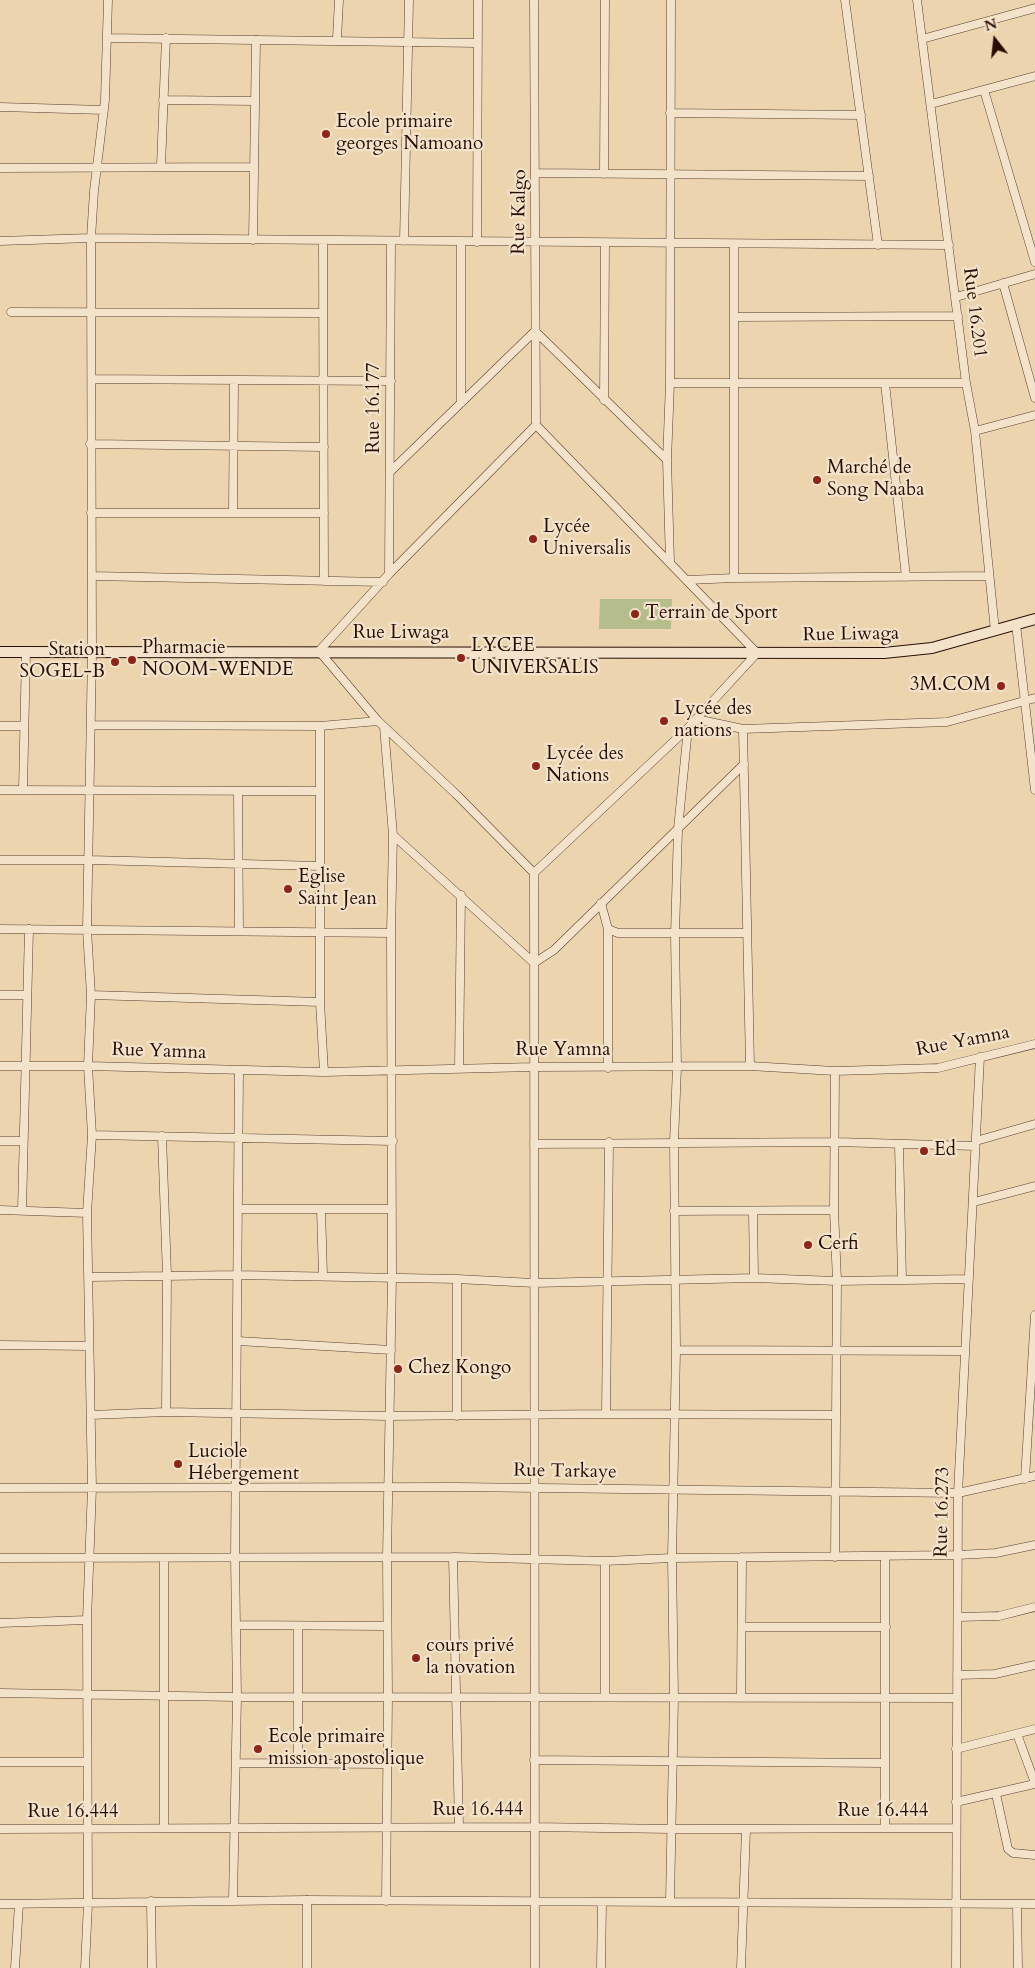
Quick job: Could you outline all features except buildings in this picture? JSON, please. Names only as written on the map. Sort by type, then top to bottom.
[{"type":"main road","name":"Rue Liwaga","points":[[0,652],[908,652],[995,631],[1035,619]]},
{"type":"street","points":[[85,1968],[88,1903],[88,1620],[92,1488],[87,1213],[92,1135],[88,1066],[90,995],[87,930],[90,860],[92,652],[90,444],[93,314],[91,238],[104,110],[108,0]]},
{"type":"street","points":[[337,39],[338,0]]},
{"type":"street","points":[[404,241],[409,0]]},
{"type":"street","points":[[477,242],[478,0]]},
{"type":"street","name":"Rue Kalgo","points":[[534,0],[536,425]]},
{"type":"street","points":[[604,174],[605,0]]},
{"type":"street","points":[[670,0],[670,383],[667,460],[670,562]]},
{"type":"street","points":[[845,0],[878,245]]},
{"type":"street","name":"Rue 16.201","points":[[916,0],[966,383],[975,431],[995,631]]},
{"type":"street","points":[[922,40],[1035,8]]},
{"type":"street","points":[[108,38],[337,39],[478,43]]},
{"type":"street","points":[[161,166],[166,38]]},
{"type":"street","points":[[252,240],[256,40]]},
{"type":"street","points":[[930,104],[1035,76]]},
{"type":"street","points":[[984,90],[1035,262]]},
{"type":"street","points":[[163,100],[255,101]]},
{"type":"street","points":[[0,107],[104,110]]},
{"type":"street","points":[[670,113],[861,115]]},
{"type":"street","points":[[0,168],[97,166],[253,167]]},
{"type":"street","points":[[536,173],[869,176]]},
{"type":"street","points":[[0,241],[91,238],[949,245]]},
{"type":"street","points":[[323,241],[324,581]]},
{"type":"street","name":"Rue 16.177","points":[[390,574],[391,241]]},
{"type":"street","points":[[461,242],[461,403]]},
{"type":"street","points":[[604,400],[606,243]]},
{"type":"street","points":[[734,244],[734,578]]},
{"type":"street","points":[[956,297],[1035,274]]},
{"type":"street","points":[[1004,283],[1035,398]]},
{"type":"street","points":[[11,312],[93,314],[323,313]]},
{"type":"street","points":[[734,317],[958,316]]},
{"type":"street","points":[[391,470],[535,331],[667,460]]},
{"type":"street","points":[[93,378],[391,382]]},
{"type":"street","points":[[233,513],[232,446],[234,380]]},
{"type":"street","points":[[670,383],[966,383]]},
{"type":"street","points":[[885,383],[906,577]]},
{"type":"street","points":[[975,431],[1035,415]]},
{"type":"street","points":[[534,873],[688,728],[757,653],[536,425],[390,574],[319,651],[381,724],[456,794],[534,873],[533,1902],[535,1968]]},
{"type":"street","points":[[90,444],[324,448]]},
{"type":"street","points":[[92,513],[324,513]]},
{"type":"street","points":[[92,576],[383,582]]},
{"type":"street","points":[[688,580],[988,576]]},
{"type":"street","points":[[1016,624],[1035,790]]},
{"type":"street","points":[[23,790],[26,652]]},
{"type":"street","points":[[696,719],[743,729],[947,722],[1035,698]]},
{"type":"street","points":[[91,725],[320,726],[381,724]]},
{"type":"street","points":[[381,724],[394,835],[391,932],[392,1277],[386,1557],[388,1696],[386,1901]]},
{"type":"street","points":[[0,726],[23,726]]},
{"type":"street","points":[[320,726],[319,931],[320,1002],[324,1072]]},
{"type":"street","points":[[670,1901],[674,1762],[672,1558],[676,1350],[674,1279],[674,1142],[677,1067],[675,935],[678,829],[688,728]]},
{"type":"street","points":[[743,729],[750,1066]]},
{"type":"street","points":[[534,963],[554,950],[744,764]]},
{"type":"street","points":[[0,790],[320,791]]},
{"type":"street","points":[[238,791],[239,931]]},
{"type":"street","points":[[394,835],[534,963]]},
{"type":"street","points":[[0,860],[90,860],[320,866]]},
{"type":"street","points":[[459,1068],[461,895]]},
{"type":"street","points":[[601,903],[608,930],[608,1068]]},
{"type":"street","points":[[0,929],[391,932]]},
{"type":"street","points":[[22,1210],[24,1066],[29,929]]},
{"type":"street","points":[[608,930],[626,935],[747,933]]},
{"type":"street","points":[[0,995],[26,995]]},
{"type":"street","points":[[90,995],[320,1002]]},
{"type":"street","name":"Rue Yamna","points":[[0,1066],[88,1066],[324,1072],[459,1068],[750,1066],[835,1071],[925,1069],[1035,1044]]},
{"type":"street","name":"Rue 16.273","points":[[956,1968],[958,1493],[980,1057]]},
{"type":"street","points":[[233,1900],[237,1698],[235,1557],[239,1070]]},
{"type":"street","points":[[835,1071],[836,1142],[834,1210],[838,1280],[835,1557]]},
{"type":"street","points":[[534,1144],[610,1142],[975,1144],[1035,1124]]},
{"type":"street","points":[[92,1135],[393,1141]]},
{"type":"street","points":[[162,1136],[166,1275],[166,1412]]},
{"type":"street","points":[[0,1141],[23,1141]]},
{"type":"street","points":[[606,1414],[610,1142]]},
{"type":"street","points":[[899,1144],[902,1280]]},
{"type":"street","points":[[974,1202],[1035,1186]]},
{"type":"street","points":[[238,1209],[392,1209]]},
{"type":"street","points":[[321,1209],[322,1276]]},
{"type":"street","points":[[0,1210],[87,1213]]},
{"type":"street","points":[[674,1211],[834,1210]]},
{"type":"street","points":[[753,1212],[754,1278]]},
{"type":"street","points":[[89,1277],[237,1275],[392,1277],[534,1282],[754,1278],[838,1280],[969,1279]]},
{"type":"street","points":[[457,1279],[458,1416]]},
{"type":"street","points":[[1025,1479],[1035,1315]]},
{"type":"street","points":[[238,1341],[391,1350]]},
{"type":"street","points":[[0,1346],[89,1346]]},
{"type":"street","points":[[676,1350],[965,1351]]},
{"type":"street","points":[[91,1415],[166,1412],[389,1416],[606,1414],[675,1416],[836,1415]]},
{"type":"street","name":"Rue Tarkaye","points":[[0,1488],[388,1487],[958,1493],[1035,1476]]},
{"type":"street","points":[[0,1558],[453,1556],[605,1561],[672,1558],[958,1555],[996,1552],[1035,1545]]},
{"type":"street","points":[[453,1556],[459,1827]]},
{"type":"street","points":[[885,1556],[885,1828]]},
{"type":"street","points":[[741,1697],[742,1557]]},
{"type":"street","points":[[164,1558],[164,1828]]},
{"type":"street","points":[[605,1561],[605,1696]]},
{"type":"street","points":[[958,1616],[999,1616],[1035,1607]]},
{"type":"street","points":[[0,1623],[88,1620]]},
{"type":"street","points":[[236,1625],[386,1626]]},
{"type":"street","points":[[298,1626],[298,1763]]},
{"type":"street","points":[[742,1627],[886,1627]]},
{"type":"street","points":[[957,1675],[995,1674],[1035,1665]]},
{"type":"street","points":[[0,1693],[237,1698],[388,1696],[957,1698]]},
{"type":"street","points":[[956,1749],[1035,1729]]},
{"type":"street","points":[[956,1802],[996,1794],[1035,1783],[1017,1734]]},
{"type":"street","points":[[534,1760],[884,1763]]},
{"type":"street","points":[[0,1762],[87,1762]]},
{"type":"street","points":[[236,1762],[387,1764]]},
{"type":"street","points":[[996,1794],[1008,1849],[1013,1853],[1035,1855]]},
{"type":"street","name":"Rue 16.444","points":[[0,1830],[234,1827],[534,1827],[746,1830],[956,1828]]},
{"type":"street","points":[[741,1968],[746,1830]]},
{"type":"street","points":[[0,1904],[233,1900],[743,1901],[1035,1904]]},
{"type":"street","points":[[307,1900],[307,1968]]},
{"type":"street","points":[[151,1901],[152,1968]]},
{"type":"street","points":[[601,1968],[602,1902]]},
{"type":"street","points":[[15,1968],[19,1904]]},
{"type":"street","points":[[1018,1904],[1018,1968]]},
{"type":"green space","name":"Terrain de Sport","points":[[600,599],[672,599],[671,629],[599,629]]},
{"type":"place","name":"Ecole primaire georges Namoano","points":[[326,134]]},
{"type":"place","name":"Marché de Song Naaba","points":[[817,480]]},
{"type":"place","name":"Lycée Universalis","points":[[533,539]]},
{"type":"place","name":"Terrain de Sport","points":[[635,614]]},
{"type":"place","name":"LYCEE UNIVERSALIS","points":[[461,658]]},
{"type":"place","name":"Pharmacie NOOM-WENDE","points":[[132,660]]},
{"type":"place","name":"Station SOGEL-B","points":[[115,662]]},
{"type":"place","name":"3M.COM","points":[[1001,686]]},
{"type":"place","name":"Lycée des nations","points":[[664,721]]},
{"type":"place","name":"Lycée des Nations","points":[[536,766]]},
{"type":"place","name":"Eglise Saint Jean","points":[[288,889]]},
{"type":"place","name":"Ed","points":[[924,1151]]},
{"type":"place","name":"Cerfi","points":[[808,1245]]},
{"type":"place","name":"Chez Kongo","points":[[398,1369]]},
{"type":"place","name":"Luciole Hébergement","points":[[178,1464]]},
{"type":"place","name":"cours privé la novation","points":[[416,1658]]},
{"type":"place","name":"Ecole primaire mission apostolique","points":[[258,1749]]}]
